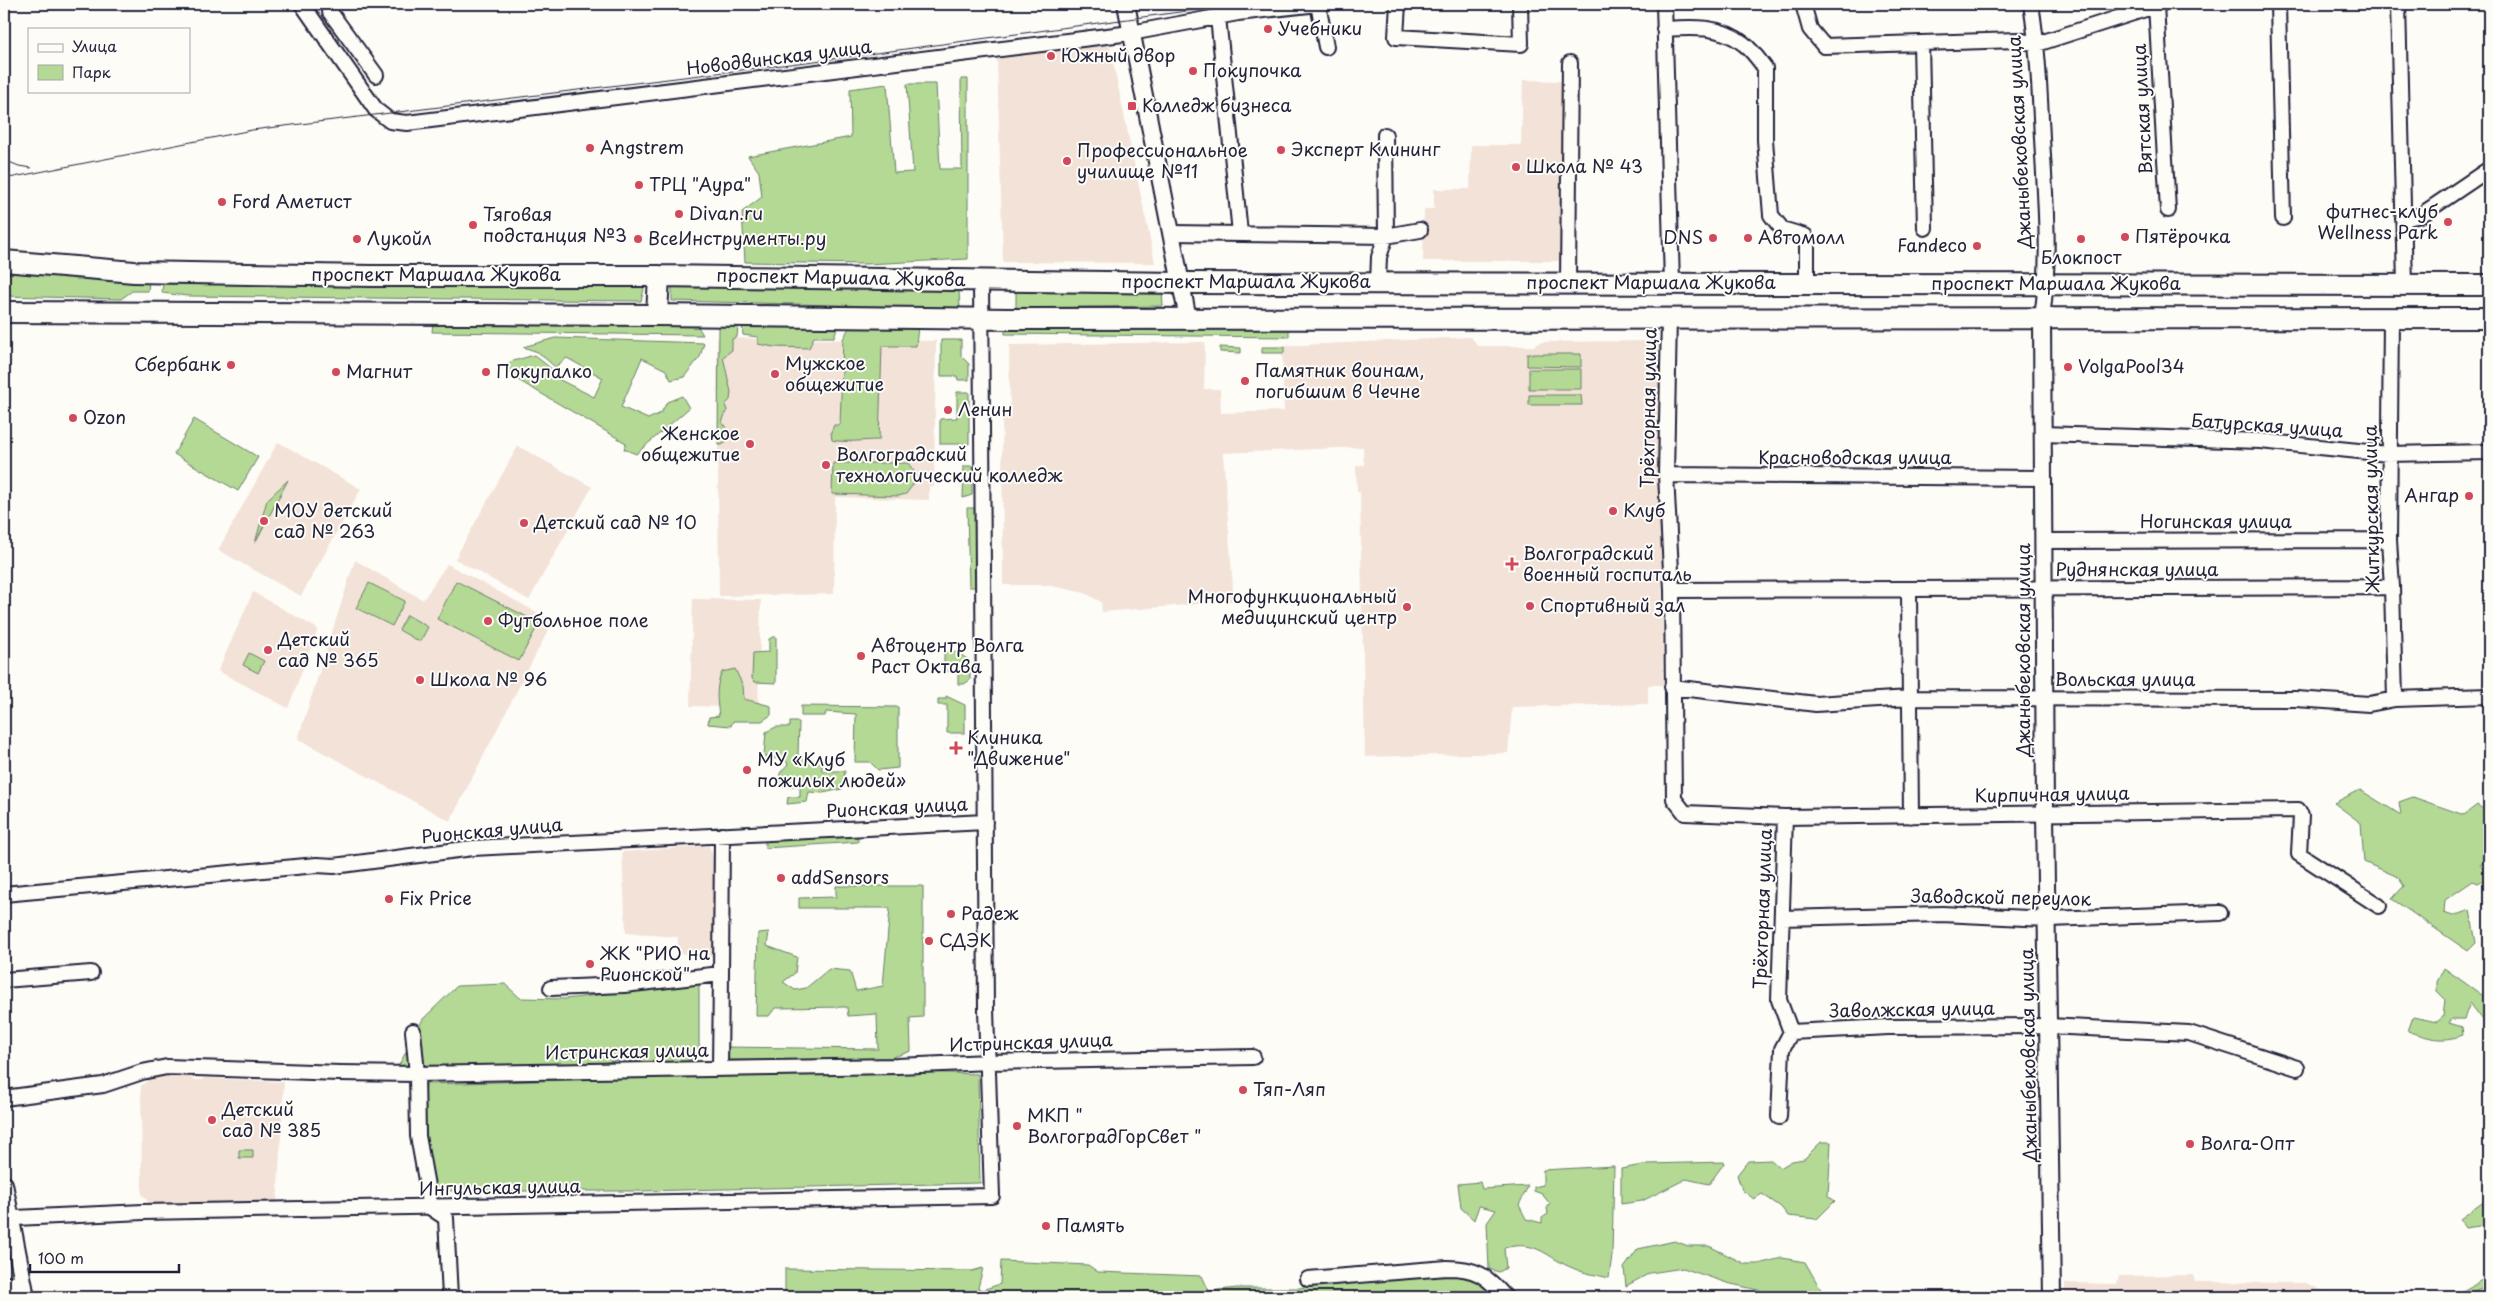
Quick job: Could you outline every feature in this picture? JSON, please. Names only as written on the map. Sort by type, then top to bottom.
[{"type":"highway","name":"проспект Маршала Жукова","points":[[4,261],[144,272],[372,276],[658,276],[1378,283],[2489,285]]},
{"type":"highway","points":[[657,315],[658,276]]},
{"type":"highway","name":"проспект Маршала Жукова","points":[[4,312],[657,315],[980,319],[1669,317],[2489,318]]},
{"type":"main road","points":[[1126,4],[1188,319]]},
{"type":"main road","name":"Джаныбековская улица","points":[[2042,317],[2045,814],[2052,1297]]},
{"type":"main road","points":[[4,1184],[24,1290]]},
{"type":"street","name":"Новодвинская улица","points":[[302,4],[376,110],[390,121],[407,123],[1131,34],[1218,17],[1318,4]]},
{"type":"street","points":[[1318,4],[1326,47]]},
{"type":"street","points":[[1398,4],[1396,37],[1521,44],[1520,4]]},
{"type":"street","points":[[1664,4],[1672,283]]},
{"type":"street","points":[[1803,4],[1810,29],[1824,46],[2018,40],[2037,44],[2159,5]]},
{"type":"street","name":"Джаныбековская улица","points":[[2031,4],[2037,44],[2047,231],[2047,285],[2042,317]]},
{"type":"street","points":[[2278,4],[2283,218]]},
{"type":"street","points":[[2398,4],[2405,285]]},
{"type":"street","name":"Вятская улица","points":[[2159,5],[2168,210]]},
{"type":"street","points":[[315,23],[335,8],[376,75]]},
{"type":"street","points":[[1218,17],[1240,234]]},
{"type":"street","points":[[1664,29],[1698,27],[1723,32],[1744,44],[1765,68],[1765,140],[1771,215],[1782,229],[1805,236],[1807,283]]},
{"type":"street","points":[[1921,43],[1925,228]]},
{"type":"street","points":[[1568,282],[1570,63]]},
{"type":"street","points":[[1378,283],[1379,257],[1386,236],[1385,135]]},
{"type":"street","points":[[2403,219],[2422,216],[2489,169]]},
{"type":"street","points":[[1172,233],[1386,236],[1420,230]]},
{"type":"street","points":[[981,279],[986,1010],[989,1062]]},
{"type":"street","name":"Трёхгорная улица","points":[[1669,317],[1666,475],[1672,590],[1674,799]]},
{"type":"street","name":"Житкурская улица","points":[[2391,319],[2388,454],[2395,699]]},
{"type":"street","name":"Батурская улица","points":[[2042,434],[2260,441],[2388,454],[2489,452]]},
{"type":"street","name":"Красноводская улица","points":[[1666,475],[2043,478]]},
{"type":"street","name":"Ногинская улица","points":[[2044,541],[2389,540]]},
{"type":"street","name":"Руднянская улица","points":[[1672,590],[1910,591],[2392,587]]},
{"type":"street","points":[[1910,591],[1911,816]]},
{"type":"street","name":"Вольская улица","points":[[1672,687],[1816,704],[1910,698],[2296,699],[2369,704],[2395,699],[2489,696]]},
{"type":"street","name":"Кирпичная улица","points":[[1674,799],[1685,813],[1785,818],[2298,810],[2301,816],[2299,854],[2379,906]]},
{"type":"street","name":"Трёхгорная улица","points":[[1785,818],[1779,1000],[1791,1032]]},
{"type":"street","name":"Рионская улица","points":[[4,894],[318,865],[334,866],[472,848],[985,822]]},
{"type":"street","points":[[720,1069],[722,836]]},
{"type":"street","name":"Заводской переулок","points":[[1782,918],[1942,914],[2048,920],[2220,913]]},
{"type":"street","points":[[4,980],[91,973]]},
{"type":"street","points":[[551,988],[624,985],[721,974]]},
{"type":"street","name":"Заволжская улица","points":[[1791,1032],[1888,1027],[2048,1026],[2189,1033],[2297,1068]]},
{"type":"street","points":[[413,1031],[417,1074],[418,1136],[431,1208],[446,1218],[450,1297]]},
{"type":"street","points":[[1779,1117],[1782,1049],[1791,1032]]},
{"type":"street","name":"Истринская улица","points":[[4,1098],[103,1085],[142,1072],[168,1067],[417,1074],[897,1066],[989,1062],[1253,1057]]},
{"type":"street","name":"Ингульская улица","points":[[10,1215],[14,1218],[143,1212],[992,1196],[989,1062]]},
{"type":"street","points":[[1308,1279],[1468,1268],[1486,1277],[1505,1297]]},
{"type":"street","points":[[4,1285],[24,1290]]},
{"type":"shaded area","name":"Профессиональное училище №11","points":[[1109,43],[1155,263],[1003,262],[997,59]]},
{"type":"shaded area","name":"Школа № 43","points":[[1523,80],[1563,81],[1560,261],[1423,261],[1424,209],[1434,209],[1434,189],[1470,189],[1471,145],[1521,145]]},
{"type":"shaded area","name":"Волгоградский военный госпиталь","points":[[1471,337],[1478,346],[1534,346],[1540,342],[1659,341],[1663,685],[1648,685],[1648,704],[1512,707],[1508,753],[1365,757],[1360,492],[1357,492],[1356,466],[1364,465],[1363,447],[1223,453],[1234,601],[1102,612],[1101,602],[1085,593],[1047,585],[1003,585],[1002,411],[1010,411],[1009,345],[1205,342],[1204,389],[1220,389],[1221,413],[1284,411],[1282,346]]},
{"type":"shaded area","name":"Волгоградский технологический колледж","points":[[717,338],[936,341],[934,486],[929,486],[929,500],[835,497],[834,594],[719,596]]},
{"type":"shaded area","points":[[278,442],[361,489],[301,596],[218,550]]},
{"type":"shaded area","name":"Детский сад № 10","points":[[518,446],[592,487],[529,600],[455,559]]},
{"type":"shaded area","name":"Школа № 96","points":[[355,560],[423,600],[447,564],[553,621],[450,821],[298,739]]},
{"type":"shaded area","name":"Детский сад № 365","points":[[253,592],[318,629],[288,708],[218,671]]},
{"type":"shaded area","points":[[693,599],[761,600],[758,708],[690,706]]},
{"type":"shaded area","points":[[709,846],[717,868],[718,958],[677,953],[678,937],[626,933],[622,852]]},
{"type":"shaded area","name":"Детский сад № 385","points":[[157,1073],[190,1076],[194,1080],[203,1080],[204,1078],[284,1082],[277,1204],[150,1206],[142,1195],[141,1086]]},
{"type":"shaded area","points":[[2193,1275],[2195,1282],[2306,1283],[2332,1295],[2332,1297],[2065,1297],[2065,1283],[2117,1284],[2119,1276]]},
{"type":"green space","points":[[961,79],[968,79],[968,259],[865,264],[745,262],[742,212],[762,197],[759,172],[748,156],[851,137],[850,89],[887,84],[894,173],[913,172],[907,84],[936,84],[940,169],[962,169]]},
{"type":"green space","points":[[4,271],[149,282],[148,291],[132,291],[121,299],[4,296]]},
{"type":"green space","points":[[163,284],[641,286],[644,289],[641,301],[188,296],[162,293]]},
{"type":"green space","points":[[672,284],[959,290],[960,308],[672,301]]},
{"type":"green space","points":[[1162,290],[1163,306],[1016,308],[1016,291]]},
{"type":"green space","points":[[433,322],[697,325],[703,335],[432,332]]},
{"type":"green space","points":[[851,324],[918,326],[916,346],[882,346],[879,440],[832,440],[831,432],[834,425],[840,425],[843,339]]},
{"type":"green space","points":[[742,325],[838,325],[834,337],[814,337],[809,348],[774,347],[758,344],[758,337],[743,335]]},
{"type":"green space","points":[[1005,325],[1289,325],[1289,337],[1005,334]]},
{"type":"green space","points":[[719,326],[738,326],[737,337],[732,339],[732,350],[723,357],[731,392],[730,400],[725,405],[727,410],[722,422],[729,432],[727,442],[722,445],[718,445]]},
{"type":"green space","points":[[555,338],[704,343],[700,357],[684,377],[671,380],[666,370],[642,358],[621,407],[648,419],[661,413],[667,402],[682,396],[689,408],[636,454],[624,449],[626,443],[506,373],[510,362],[534,355],[553,370],[552,376],[594,397],[603,378],[567,358],[555,367],[538,352],[523,347]]},
{"type":"green space","points":[[941,340],[961,340],[961,356],[969,364],[969,380],[958,380],[957,376],[941,376]]},
{"type":"green space","points":[[1220,347],[1241,348],[1241,353],[1220,352]]},
{"type":"green space","points":[[1262,347],[1284,347],[1284,353],[1262,353]]},
{"type":"green space","points":[[1527,354],[1581,354],[1581,367],[1527,366]]},
{"type":"green space","points":[[1529,369],[1581,369],[1581,389],[1529,389]]},
{"type":"green space","points":[[957,392],[969,392],[969,444],[940,444],[940,419],[957,418]]},
{"type":"green space","points":[[1529,395],[1581,395],[1582,405],[1529,405]]},
{"type":"green space","points":[[194,419],[258,457],[238,491],[174,454]]},
{"type":"green space","points":[[833,463],[908,463],[916,474],[915,482],[906,494],[898,496],[832,494]]},
{"type":"green space","points":[[964,466],[972,466],[972,495],[963,498]]},
{"type":"green space","name":"МОУ детский сад № 263","points":[[288,480],[255,543],[267,500]]},
{"type":"green space","points":[[967,508],[977,508],[979,587],[969,587]]},
{"type":"green space","name":"Футбольное поле","points":[[456,581],[539,623],[519,661],[437,619]]},
{"type":"green space","points":[[369,583],[405,601],[392,626],[356,608]]},
{"type":"green space","points":[[407,615],[428,627],[420,642],[399,630]]},
{"type":"green space","points":[[776,637],[776,683],[755,682],[752,679],[753,653],[769,652],[769,639]]},
{"type":"green space","points":[[944,652],[957,652],[970,661],[970,680],[964,684],[958,684],[958,671],[944,671]]},
{"type":"green space","points":[[249,653],[264,661],[258,673],[243,665]]},
{"type":"green space","points":[[735,669],[743,686],[744,699],[771,706],[771,715],[762,721],[733,721],[731,726],[708,724],[709,717],[719,716],[717,688],[722,672]]},
{"type":"green space","points":[[946,696],[965,705],[965,733],[947,733],[947,705],[938,705],[938,699],[946,699]]},
{"type":"green space","points":[[801,706],[898,707],[898,768],[878,770],[870,762],[855,762],[856,714],[826,712],[825,716],[801,716]]},
{"type":"green space","points":[[790,722],[799,722],[798,755],[822,763],[822,771],[845,771],[842,789],[823,793],[809,792],[807,802],[787,804],[788,797],[800,797],[800,786],[779,786],[780,773],[788,764],[786,761],[764,756],[766,732],[776,727],[790,727]]},
{"type":"green space","points":[[2360,790],[2401,815],[2399,802],[2413,797],[2464,815],[2477,805],[2489,813],[2489,860],[2480,865],[2489,877],[2478,883],[2473,881],[2445,900],[2444,913],[2453,916],[2470,910],[2476,943],[2468,951],[2392,899],[2404,886],[2398,877],[2364,862],[2361,823],[2334,803]]},
{"type":"green space","points":[[857,830],[858,842],[765,848],[765,836]]},
{"type":"green space","points":[[836,886],[923,886],[923,1017],[910,1018],[911,1051],[879,1062],[723,1060],[724,1047],[878,1049],[877,1014],[848,1016],[847,1007],[775,1008],[769,1016],[756,1016],[758,933],[769,932],[767,946],[797,957],[795,973],[783,982],[795,990],[806,988],[829,969],[850,971],[856,991],[883,986],[890,908],[799,908],[799,898],[836,897]]},
{"type":"green space","points":[[2444,968],[2489,1000],[2489,1028],[2470,1003],[2464,1019],[2452,1019],[2449,1023],[2462,1027],[2463,1035],[2449,1039],[2436,1039],[2408,1031],[2413,1017],[2437,1022],[2443,1017],[2445,999],[2437,991],[2437,982]]},
{"type":"green space","points":[[699,983],[699,1044],[702,1055],[678,1065],[637,1065],[623,1059],[582,1067],[397,1069],[423,1019],[457,986],[505,984],[520,998],[565,999],[614,993],[641,984]]},
{"type":"green space","points":[[889,1071],[978,1074],[980,1183],[640,1191],[433,1191],[422,1128],[426,1084]]},
{"type":"green space","points":[[1821,1142],[1831,1142],[1828,1196],[1835,1201],[1817,1219],[1788,1216],[1781,1207],[1762,1194],[1754,1199],[1742,1190],[1737,1175],[1748,1161],[1771,1160],[1780,1168],[1792,1161],[1804,1159]]},
{"type":"green space","points":[[239,1150],[253,1150],[253,1158],[239,1158]]},
{"type":"green space","points":[[1725,1162],[1709,1184],[1686,1179],[1642,1201],[1621,1204],[1621,1169],[1648,1164]]},
{"type":"green space","points":[[1614,1166],[1612,1255],[1609,1278],[1579,1271],[1541,1251],[1525,1246],[1504,1248],[1506,1268],[1499,1272],[1489,1269],[1487,1223],[1496,1210],[1479,1206],[1474,1220],[1461,1208],[1458,1184],[1480,1182],[1482,1189],[1528,1186],[1519,1205],[1526,1219],[1542,1223],[1542,1218],[1548,1214],[1547,1208],[1550,1204],[1542,1194],[1534,1191],[1534,1187],[1543,1185],[1543,1170]]},
{"type":"green space","points":[[2489,1177],[2489,1221],[2486,1225],[2465,1228],[2460,1219],[2485,1201],[2485,1178]]},
{"type":"green space","points":[[1675,1241],[1688,1246],[1709,1246],[1745,1264],[1758,1264],[1782,1258],[1805,1262],[1824,1295],[1828,1297],[1789,1297],[1727,1283],[1683,1268],[1650,1273],[1626,1286],[1624,1268],[1638,1249]]},
{"type":"green space","points":[[1001,1261],[1088,1265],[1098,1272],[1202,1276],[1209,1291],[1237,1288],[1299,1288],[1446,1275],[1471,1275],[1499,1297],[785,1297],[785,1269],[972,1271],[983,1268],[978,1288],[982,1290],[1000,1284]]},
{"type":"green space","points":[[2489,1276],[2489,1286],[2476,1290],[2470,1297],[2452,1297]]},
{"type":"tram line","points":[[4,179],[252,130],[839,58],[1239,4]]},
{"type":"tram line","points":[[4,160],[31,168]]},
{"type":"place","name":"Учебники","points":[[1268,29]]},
{"type":"place","name":"Южный двор","points":[[1051,56]]},
{"type":"place","name":"Покупочка","points":[[1193,71]]},
{"type":"place","name":"Колледж бизнеса","points":[[1132,106]]},
{"type":"place","name":"Angstrem","points":[[590,148]]},
{"type":"place","name":"Эксперт Клининг","points":[[1281,150]]},
{"type":"place","name":"Профессиональное училище №11","points":[[1067,161]]},
{"type":"place","name":"Школа № 43","points":[[1516,167]]},
{"type":"place","name":"ТРЦ \"Аура\"","points":[[639,185]]},
{"type":"place","name":"Ford Аметист","points":[[222,202]]},
{"type":"place","name":"Divan.ru","points":[[679,214]]},
{"type":"place","name":"фитнес-клуб Wellness Park","points":[[2448,222]]},
{"type":"place","name":"Тяговая подстанция №3","points":[[473,225]]},
{"type":"place","name":"Пятёрочка","points":[[2125,237]]},
{"type":"place","name":"DNS","points":[[1713,238]]},
{"type":"place","name":"Автомолл","points":[[1748,238]]},
{"type":"place","name":"Лукойл","points":[[357,239]]},
{"type":"place","name":"ВсеИнструменты.ру","points":[[638,239]]},
{"type":"place","name":"Блокпост","points":[[2081,239]]},
{"type":"place","name":"Fandeco","points":[[1977,246]]},
{"type":"place","name":"Сбербанк","points":[[231,365]]},
{"type":"place","name":"VolgaPool34","points":[[2068,367]]},
{"type":"place","name":"Магнит","points":[[336,372]]},
{"type":"place","name":"Покупалко","points":[[486,372]]},
{"type":"place","name":"Мужское общежитие","points":[[775,374]]},
{"type":"place","name":"Памятник воинам, погибшим в Чечне","points":[[1245,381]]},
{"type":"place","name":"Ленин","points":[[948,410]]},
{"type":"place","name":"Ozon","points":[[73,418]]},
{"type":"place","name":"Женское общежитие","points":[[750,444]]},
{"type":"place","name":"Волгоградский технологический колледж","points":[[826,465]]},
{"type":"place","name":"Ангар","points":[[2469,496]]},
{"type":"place","name":"Клуб","points":[[1613,511]]},
{"type":"place","name":"МОУ детский сад № 263","points":[[264,521]]},
{"type":"place","name":"Детский сад № 10","points":[[524,523]]},
{"type":"place","name":"Волгоградский военный госпиталь","points":[[1512,564]]},
{"type":"place","name":"Спортивный зал","points":[[1530,606]]},
{"type":"place","name":"Многофункциональный медицинский центр","points":[[1407,607]]},
{"type":"place","name":"Футбольное поле","points":[[488,621]]},
{"type":"place","name":"Детский сад № 365","points":[[268,650]]},
{"type":"place","name":"Автоцентр Волга Раст Октава","points":[[861,656]]},
{"type":"place","name":"Школа № 96","points":[[420,680]]},
{"type":"place","name":"Клиника \"Движение\"","points":[[956,748]]},
{"type":"place","name":"МУ «Клуб пожилых людей»","points":[[747,770]]},
{"type":"place","name":"addSensors","points":[[781,878]]},
{"type":"place","name":"Fix Price","points":[[389,899]]},
{"type":"place","name":"Радеж","points":[[951,914]]},
{"type":"place","name":"СДЭК","points":[[929,941]]},
{"type":"place","name":"ЖК \"РИО на Рионской\"","points":[[590,964]]},
{"type":"place","name":"Тяп-Ляп","points":[[1243,1090]]},
{"type":"place","name":"Детский сад № 385","points":[[212,1120]]},
{"type":"place","name":"МКП \" ВолгоградГорСвет \"","points":[[1017,1126]]},
{"type":"place","name":"Волга-Опт","points":[[2190,1144]]},
{"type":"place","name":"Память","points":[[1046,1226]]}]
